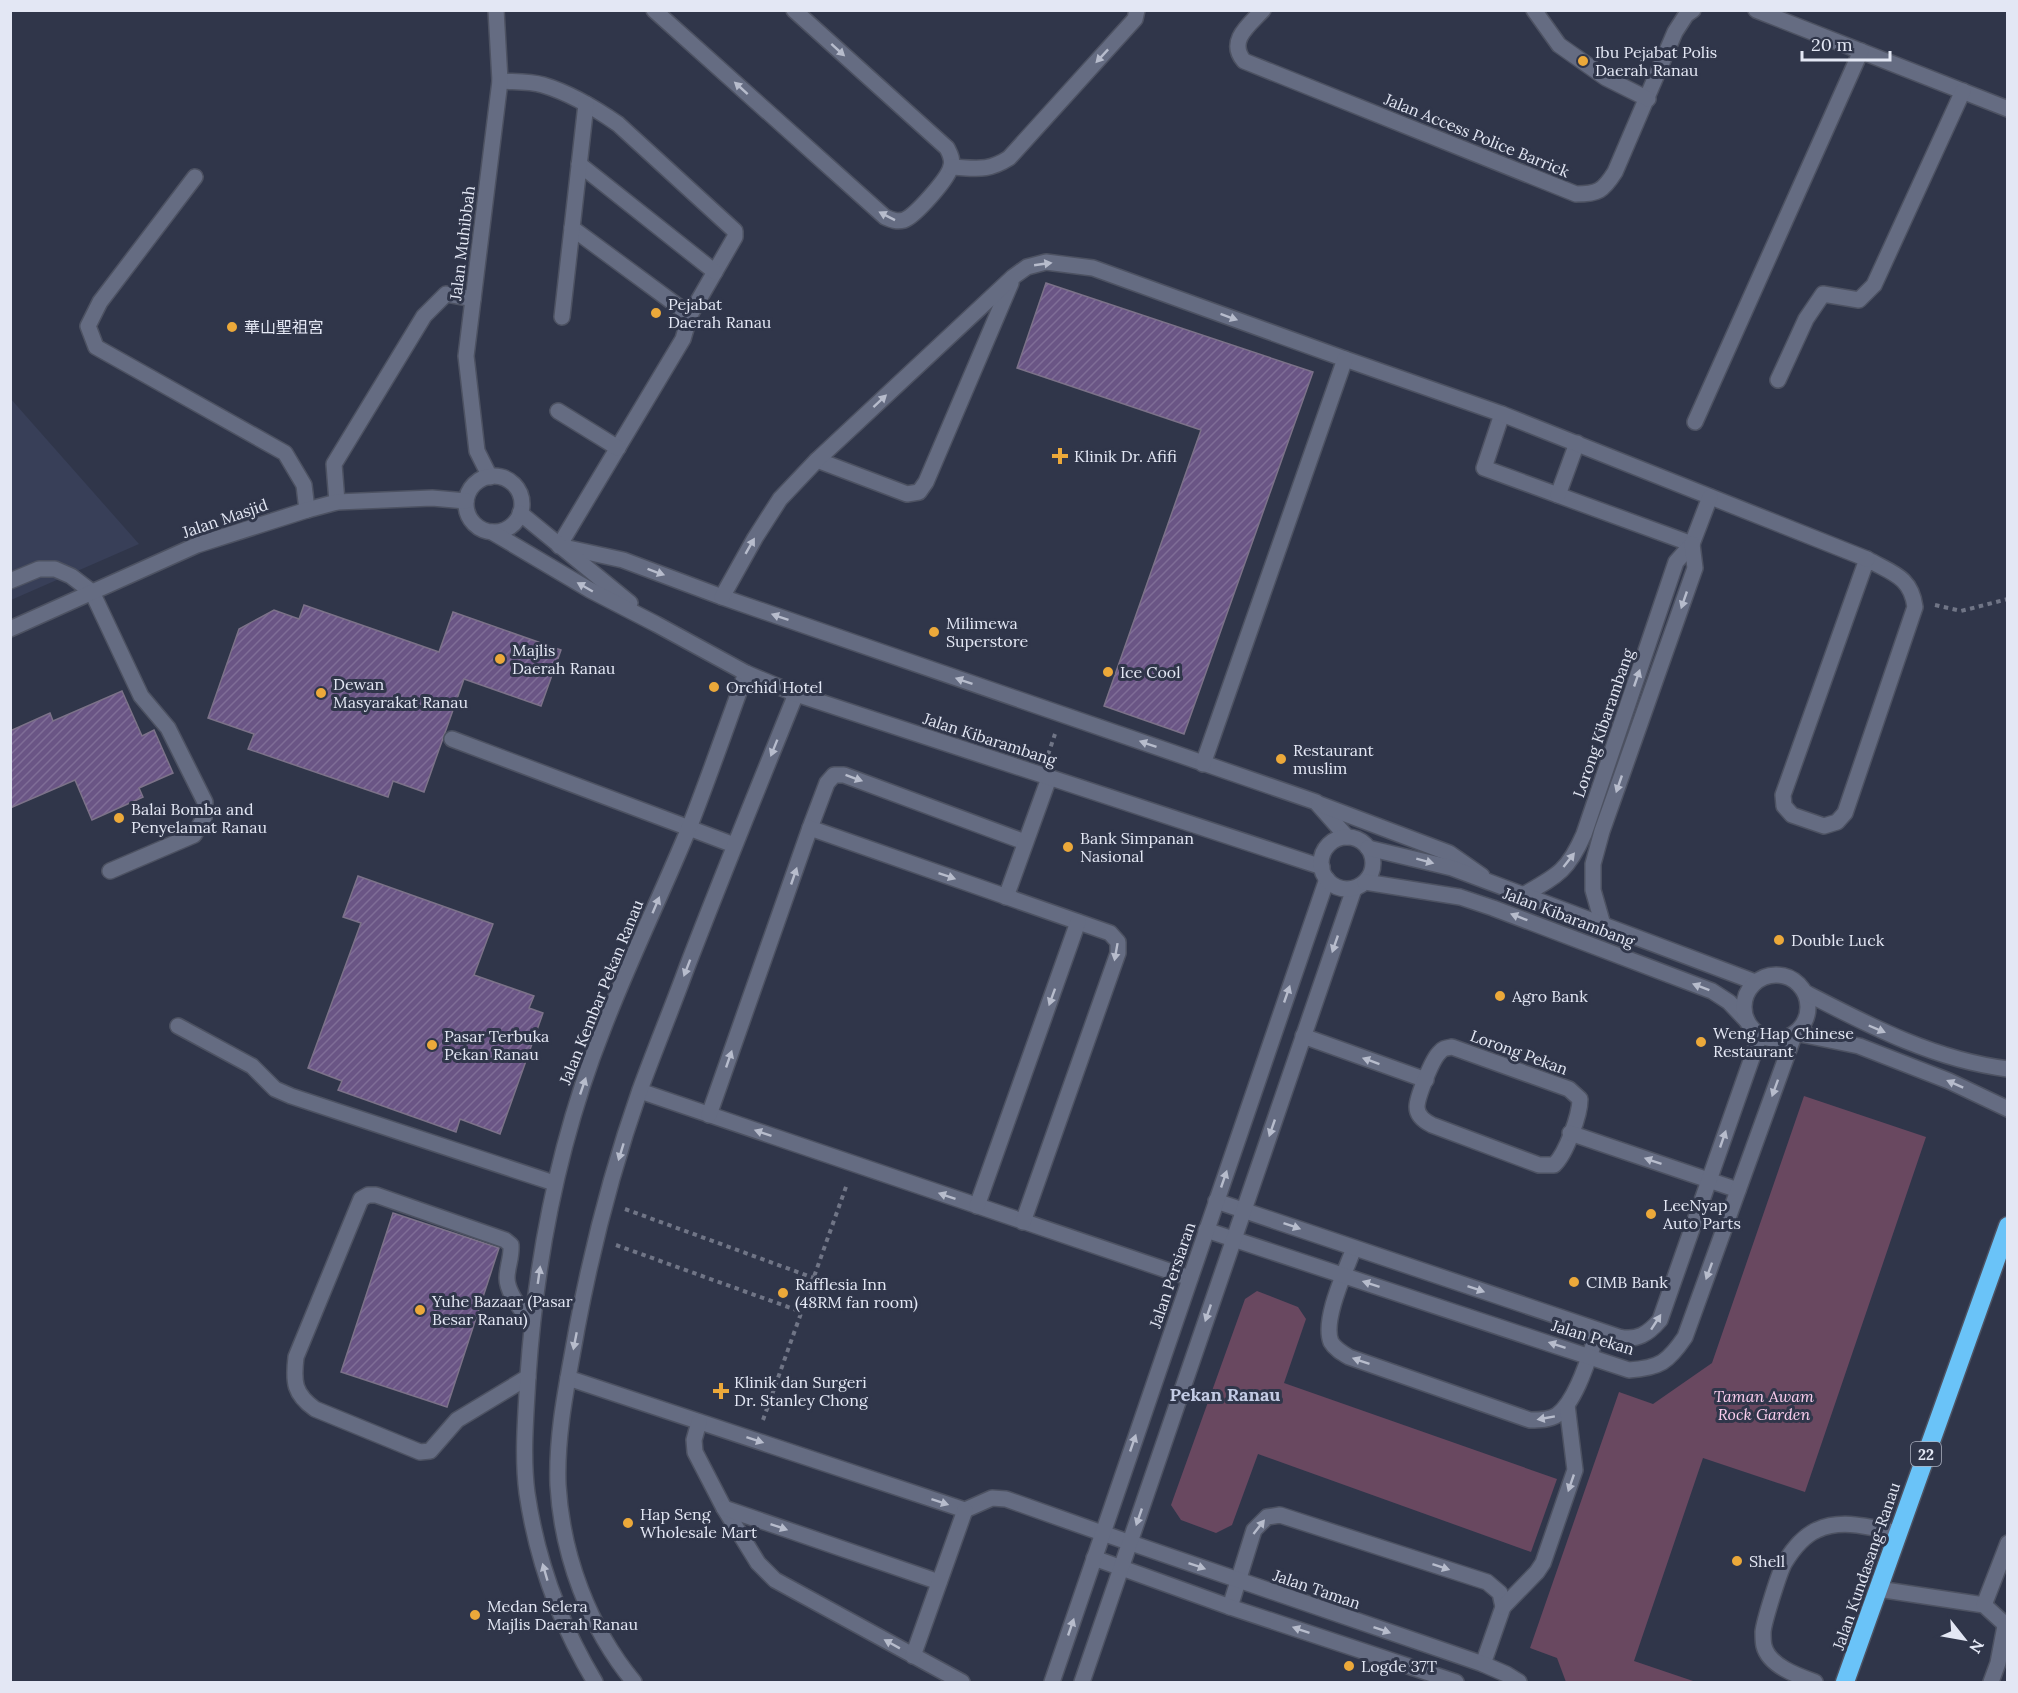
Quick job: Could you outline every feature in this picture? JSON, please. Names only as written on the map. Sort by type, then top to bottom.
[{"type":"highway","name":"Jalan Kundasang-Ranau","points":[[1845,1683],[2007,1226]]},
{"type":"street","name":"Jalan Muhibbah","points":[[490,477],[477,451],[466,356],[500,81],[496,10]]},
{"type":"street","points":[[654,10],[885,217],[902,220],[910,216],[947,177],[951,167],[951,157],[947,148],[794,10]]},
{"type":"street","points":[[951,167],[982,169],[995,167],[1008,158],[1135,20],[1137,10]]},
{"type":"street","name":"Jalan Access Police Barrick","points":[[1263,10],[1240,34],[1237,47],[1244,61],[1576,194],[1592,194],[1606,187],[1648,99],[1675,32],[1686,15],[1693,10]]},
{"type":"street","points":[[1534,10],[1559,45],[1606,78],[1648,99]]},
{"type":"street","points":[[1756,10],[1791,17],[1861,51],[2007,109]]},
{"type":"street","points":[[1695,422],[1861,51]]},
{"type":"street","points":[[500,81],[541,85],[586,104],[618,124],[735,231],[735,237],[690,315],[683,339],[559,546],[623,560],[722,597],[1316,802],[1449,853],[1492,883]]},
{"type":"street","points":[[1778,380],[1806,319],[1823,294],[1859,300],[1874,285],[1963,91]]},
{"type":"street","points":[[562,317],[586,104]]},
{"type":"street","points":[[579,164],[715,272]]},
{"type":"street","points":[[195,177],[100,302],[88,326],[96,346],[285,453],[304,485],[307,510]]},
{"type":"street","points":[[572,228],[690,315]]},
{"type":"street","points":[[722,597],[780,499],[817,460],[1013,277],[1027,267],[1046,262],[1093,268],[1502,414],[1867,559],[1904,580],[1913,591],[1916,607],[1845,813],[1837,822],[1824,826],[1792,815],[1784,806],[1783,795],[1867,559]]},
{"type":"street","points":[[817,460],[907,494],[919,492],[926,482],[1013,277]]},
{"type":"street","points":[[337,502],[334,464],[424,316],[447,294],[473,298]]},
{"type":"street","points":[[1203,764],[1345,359]]},
{"type":"street","points":[[558,411],[618,448]]},
{"type":"street","points":[[1502,414],[1484,468],[1692,544]]},
{"type":"street","points":[[1558,495],[1577,443]]},
{"type":"street","points":[[490,477],[499,477],[515,486],[520,495],[520,513],[510,527],[501,531],[484,531],[476,526],[466,510],[466,501],[474,485],[490,477]]},
{"type":"street","name":"Lorong Kibarambang","points":[[1523,895],[1556,876],[1574,857],[1584,834],[1676,562],[1692,544],[1710,497]]},
{"type":"street","name":"Jalan Masjid","points":[[10,629],[197,544],[307,510],[337,502],[432,498],[466,501]]},
{"type":"street","name":"Jalan Kibarambang","points":[[520,513],[656,624]]},
{"type":"street","name":"Jalan Kibarambang","points":[[492,532],[590,591],[746,673],[796,694],[1049,777],[1324,873]]},
{"type":"street","name":"Lorong Kibarambang","points":[[1604,925],[1593,890],[1593,864],[1606,820],[1695,568],[1692,544]]},
{"type":"street","points":[[10,581],[39,569],[55,568],[71,576],[92,592],[141,696],[168,728],[205,802],[204,818],[194,835],[110,871]]},
{"type":"street","name":"Jalan Kembar Pekan Ranau","points":[[595,1683],[575,1648],[552,1598],[538,1548],[527,1493],[524,1441],[532,1324],[542,1248],[554,1183],[575,1107],[602,1030],[689,828],[746,673]]},
{"type":"street","points":[[634,1683],[617,1662],[593,1619],[575,1574],[563,1526],[558,1485],[559,1446],[568,1378],[586,1281],[606,1203],[640,1091],[734,845],[796,694]]},
{"type":"street","points":[[452,739],[734,845]]},
{"type":"street","points":[[709,1115],[810,828],[827,783],[834,775],[844,775],[1025,842]]},
{"type":"street","points":[[1006,897],[1049,777]]},
{"type":"street","points":[[1316,802],[1347,837]]},
{"type":"street","points":[[810,828],[1110,933],[1118,942],[1118,954],[1023,1222]]},
{"type":"street","points":[[1082,1683],[1303,1036],[1359,886],[1372,870],[1373,862],[1368,848],[1355,838],[1338,839],[1325,850],[1324,873],[1339,888],[1359,886]]},
{"type":"street","name":"Jalan Kibarambang","points":[[1368,848],[1452,868],[1755,982]]},
{"type":"street","name":"Jalan Persiaran","points":[[1052,1683],[1216,1201],[1324,873]]},
{"type":"street","name":"Jalan Kibarambang","points":[[1359,886],[1422,890],[1460,897],[1493,908],[1712,991],[1729,1002],[1747,1021]]},
{"type":"street","points":[[977,1206],[1078,922]]},
{"type":"street","points":[[1806,993],[1808,1014],[1803,1025],[1795,1033],[1778,1039],[1760,1035],[1747,1021],[1744,1011],[1748,990],[1755,982],[1773,974],[1783,975],[1792,978],[1806,993],[1871,1027],[1954,1059],[1981,1066],[2007,1069]]},
{"type":"street","points":[[178,1026],[252,1066],[275,1089],[291,1096],[554,1183]]},
{"type":"street","points":[[1795,1033],[1859,1046],[1949,1081],[2007,1109]]},
{"type":"street","name":"Jalan Pekan","points":[[1206,1230],[1629,1370],[1645,1369],[1662,1364],[1674,1353],[1685,1337],[1795,1033]]},
{"type":"street","name":"Jalan Pekan","points":[[1216,1201],[1598,1331],[1628,1339],[1641,1337],[1652,1330],[1660,1320],[1760,1035]]},
{"type":"street","points":[[1303,1036],[1426,1080]]},
{"type":"street","name":"Lorong Pekan","points":[[1444,1048],[1458,1048],[1576,1094],[1580,1099],[1580,1106],[1570,1133],[1563,1153],[1554,1165],[1539,1165],[1425,1121],[1419,1116],[1417,1107],[1438,1054],[1444,1048]]},
{"type":"street","points":[[640,1091],[1190,1278]]},
{"type":"street","points":[[1570,1133],[1738,1190]]},
{"type":"street","points":[[528,1377],[457,1420],[430,1451],[420,1452],[315,1409],[304,1401],[296,1388],[294,1374],[296,1357],[330,1273],[361,1199],[368,1195],[376,1195],[506,1240],[511,1245],[512,1252],[507,1279],[508,1288],[532,1324]]},
{"type":"street","points":[[1354,1248],[1330,1318],[1329,1330],[1332,1342],[1339,1351],[1349,1357],[1530,1420],[1545,1420],[1557,1416],[1567,1405],[1598,1331]]},
{"type":"street","points":[[568,1378],[965,1510],[913,1656]]},
{"type":"street","points":[[1483,1664],[1503,1607],[1544,1563],[1575,1470],[1567,1405]]},
{"type":"street","points":[[699,1422],[694,1440],[695,1452],[724,1508],[758,1563],[775,1580],[962,1683]]},
{"type":"street","name":"Jalan Taman","points":[[965,1510],[992,1498],[1006,1498],[1483,1664],[1506,1674],[1519,1683]]},
{"type":"street","points":[[724,1508],[939,1582]]},
{"type":"street","points":[[1230,1606],[1254,1530],[1267,1517],[1280,1515],[1487,1582],[1500,1593],[1503,1607]]},
{"type":"street","points":[[1815,1683],[1792,1673],[1774,1660],[1764,1647],[1763,1632],[1783,1564],[1803,1537],[1834,1524],[1853,1524],[1898,1533]]},
{"type":"street","points":[[1984,1605],[2006,1549]]},
{"type":"street","points":[[1094,1558],[1456,1683]]},
{"type":"street","points":[[1878,1589],[1984,1605],[2006,1627],[1991,1683]]},
{"type":"path","points":[[1914,599],[1961,611],[2007,599]]},
{"type":"path","points":[[756,1441],[854,1164]]},
{"type":"path","points":[[606,1203],[814,1278]]},
{"type":"path","points":[[597,1238],[802,1312]]},
{"type":"shaded area","points":[[10,398],[139,544],[11,600],[10,600]]},
{"type":"green space","name":"Taman Awam Rock Garden","points":[[1804,1096],[1926,1137],[1805,1492],[1703,1458],[1634,1661],[1696,1682],[1566,1682],[1557,1658],[1530,1648],[1619,1392],[1653,1404],[1712,1363]]},
{"type":"green space","points":[[1257,1291],[1298,1307],[1306,1319],[1284,1383],[1557,1479],[1531,1552],[1258,1454],[1232,1525],[1216,1533],[1181,1520],[1171,1505],[1245,1299]]},
{"type":"building","points":[[1046,283],[1313,372],[1184,734],[1104,706],[1201,430],[1017,368]]},
{"type":"building","name":"Dewan Masyarakat Ranau","points":[[304,605],[439,652],[453,612],[561,650],[541,706],[464,679],[424,792],[393,781],[388,797],[248,749],[254,734],[208,718],[239,629],[274,610],[299,619]]},
{"type":"building","points":[[122,691],[142,736],[154,730],[173,773],[139,788],[143,797],[92,820],[75,780],[10,808],[10,731],[50,713],[53,721]]},
{"type":"building","points":[[358,876],[493,924],[474,975],[534,996],[529,1008],[543,1013],[500,1134],[460,1119],[456,1132],[338,1090],[342,1081],[308,1068],[361,923],[343,917]]},
{"type":"building","name":"Yuhe Bazaar (Pasar Besar Ranau)","points":[[393,1213],[499,1248],[447,1407],[341,1372]]},
{"type":"place","name":"Ibu Pejabat Polis Daerah Ranau","points":[[1583,61]]},
{"type":"place","name":"Pejabat Daerah Ranau","points":[[656,313]]},
{"type":"place","name":"華山聖祖宮","points":[[232,327]]},
{"type":"place","name":"Klinik Dr. Afifi","points":[[1060,456]]},
{"type":"place","name":"Milimewa Superstore","points":[[934,632]]},
{"type":"place","name":"Majlis Daerah Ranau","points":[[500,659]]},
{"type":"place","name":"Ice Cool","points":[[1108,672]]},
{"type":"place","name":"Orchid Hotel","points":[[714,687]]},
{"type":"place","name":"Dewan Masyarakat Ranau","points":[[321,693]]},
{"type":"place","name":"Restaurant muslim","points":[[1281,759]]},
{"type":"place","name":"Balai Bomba and Penyelamat Ranau","points":[[119,818]]},
{"type":"place","name":"Bank Simpanan Nasional","points":[[1068,847]]},
{"type":"place","name":"Double Luck","points":[[1779,940]]},
{"type":"place","name":"Agro Bank","points":[[1500,996]]},
{"type":"place","name":"Weng Hap Chinese Restaurant","points":[[1701,1042]]},
{"type":"place","name":"Pasar Terbuka Pekan Ranau","points":[[432,1045]]},
{"type":"place","name":"LeeNyap Auto Parts","points":[[1651,1214]]},
{"type":"place","name":"CIMB Bank","points":[[1574,1282]]},
{"type":"place","name":"Rafflesia Inn (48RM fan room)","points":[[783,1293]]},
{"type":"place","name":"Yuhe Bazaar (Pasar Besar Ranau)","points":[[420,1310]]},
{"type":"place","name":"Klinik dan Surgeri Dr. Stanley Chong","points":[[721,1391]]},
{"type":"place","name":"Hap Seng Wholesale Mart","points":[[628,1523]]},
{"type":"place","name":"Shell","points":[[1737,1561]]},
{"type":"place","name":"Medan Selera Majlis Daerah Ranau","points":[[475,1615]]},
{"type":"place","name":"Logde 37T","points":[[1349,1666]]},
{"type":"district","name":"Pekan Ranau","points":[[1225,1394]]}]
